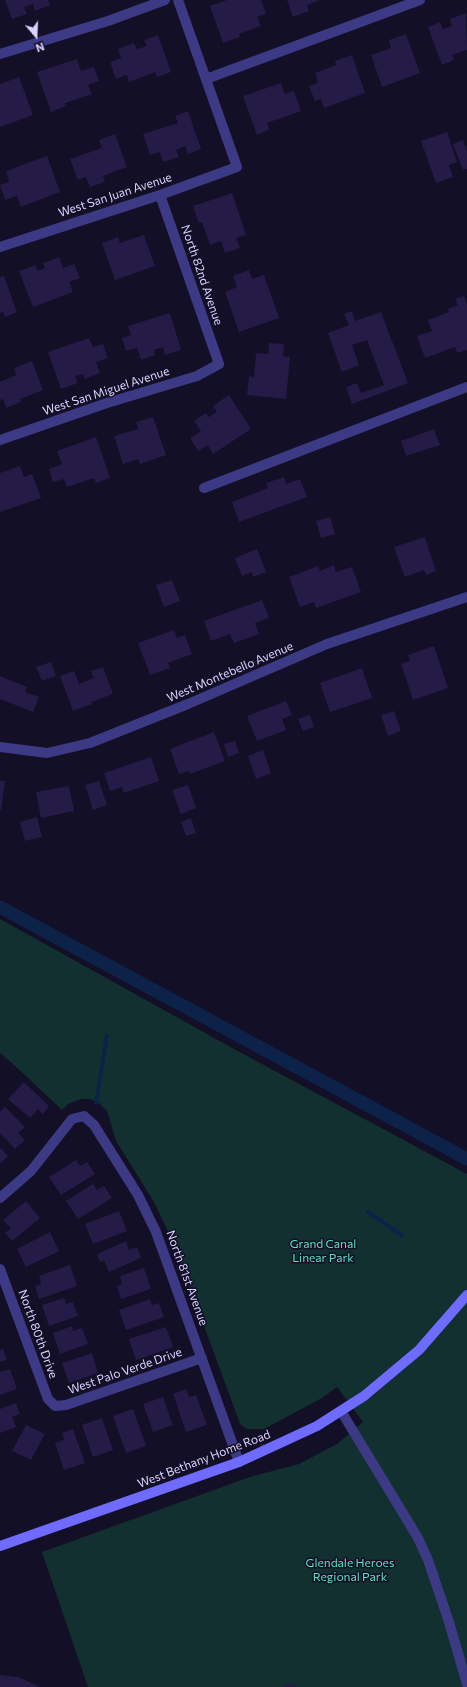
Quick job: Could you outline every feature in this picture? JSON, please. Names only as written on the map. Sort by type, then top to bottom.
[{"type":"main road","name":"West Bethany Home Road","points":[[0,1546],[239,1462],[305,1432],[364,1396],[419,1350],[467,1295]]},
{"type":"street","points":[[0,54],[108,21],[165,0]]},
{"type":"street","points":[[178,0],[206,79],[420,0]]},
{"type":"street","name":"West San Juan Avenue","points":[[0,247],[160,195],[237,167],[206,79]]},
{"type":"street","name":"North 82nd Avenue","points":[[160,195],[219,364]]},
{"type":"street","name":"West San Miguel Avenue","points":[[0,440],[100,405],[197,376],[219,364]]},
{"type":"street","points":[[204,488],[467,387]]},
{"type":"street","name":"West Montebello Avenue","points":[[0,747],[47,753],[90,743],[188,704],[327,644],[467,597]]},
{"type":"street","name":"North 81st Avenue","points":[[0,1198],[31,1171],[72,1119],[84,1116],[94,1125],[138,1194],[156,1232],[239,1462]]},
{"type":"street","name":"North 80th Drive","points":[[0,1269],[48,1398],[55,1406]]},
{"type":"street","name":"West Palo Verde Drive","points":[[55,1406],[66,1405],[202,1358]]},
{"type":"street","points":[[341,1411],[421,1546],[439,1592],[467,1684]]},
{"type":"green space","points":[[0,919],[234,1049],[467,1174],[467,1687],[88,1687],[42,1552],[250,1477],[299,1464],[337,1444],[363,1422],[337,1387],[322,1398],[264,1429],[246,1429],[240,1424],[174,1244],[154,1202],[116,1141],[107,1111],[99,1103],[90,1099],[81,1099],[68,1104],[62,1110],[0,1053]]},
{"type":"building","points":[[5,0],[48,0],[50,5],[35,11],[33,4],[24,7],[27,14],[12,19]]},
{"type":"building","points":[[227,0],[261,0],[266,14],[257,17],[261,26],[239,34],[240,37],[223,43],[210,6]]},
{"type":"building","points":[[287,0],[320,0],[307,5],[309,11],[293,17]]},
{"type":"building","points":[[466,13],[467,50],[452,55],[454,60],[442,65],[428,27],[440,22],[443,29],[452,26],[450,19]]},
{"type":"building","points":[[406,34],[420,73],[382,87],[371,55],[391,48],[389,40]]},
{"type":"building","points":[[158,35],[171,72],[157,77],[155,72],[129,82],[127,75],[116,79],[110,62],[121,58],[118,49],[134,43],[137,49],[147,46],[144,40]]},
{"type":"building","points":[[352,55],[365,93],[324,108],[321,99],[315,101],[309,86],[318,83],[315,73],[336,65],[335,61]]},
{"type":"building","points":[[77,59],[81,71],[94,67],[99,81],[88,85],[92,94],[65,103],[66,106],[51,112],[37,72]]},
{"type":"building","points":[[19,77],[33,115],[0,127],[0,84]]},
{"type":"building","points":[[281,83],[285,94],[294,91],[301,111],[267,123],[269,130],[257,135],[243,96]]},
{"type":"building","points":[[188,111],[201,149],[188,154],[185,146],[176,150],[179,157],[163,162],[160,152],[150,155],[143,134],[178,123],[175,116]]},
{"type":"building","points":[[447,132],[457,162],[449,165],[453,177],[436,183],[421,141]]},
{"type":"building","points":[[115,134],[127,167],[103,176],[105,182],[90,187],[86,177],[78,180],[70,159],[102,148],[99,140]]},
{"type":"building","points":[[463,140],[467,151],[467,169],[463,170],[453,144]]},
{"type":"building","points":[[47,156],[60,192],[21,207],[17,196],[5,200],[0,185],[9,182],[6,171]]},
{"type":"building","points":[[232,193],[246,235],[236,238],[240,248],[225,253],[221,241],[210,245],[202,222],[199,223],[193,206]]},
{"type":"building","points":[[144,235],[155,266],[115,280],[102,243],[118,237],[120,243]]},
{"type":"building","points":[[59,257],[63,268],[74,264],[80,278],[69,282],[73,292],[33,307],[19,271],[35,265],[38,271],[45,268],[43,263]]},
{"type":"building","points":[[249,270],[252,279],[264,275],[279,318],[239,332],[225,292],[237,287],[233,276]]},
{"type":"building","points":[[4,276],[17,312],[5,317],[3,312],[0,313],[0,277]]},
{"type":"building","points":[[464,296],[467,304],[467,350],[457,353],[455,347],[425,358],[417,336],[432,331],[428,320],[449,312],[448,309],[458,305],[455,299]]},
{"type":"building","points":[[352,311],[355,321],[381,312],[408,383],[352,404],[346,387],[357,383],[361,393],[384,385],[367,340],[352,345],[359,365],[342,372],[328,333],[349,325],[344,314]]},
{"type":"building","points":[[170,313],[181,350],[165,355],[163,347],[154,350],[155,355],[141,360],[137,348],[126,351],[122,338],[131,335],[128,326]]},
{"type":"building","points":[[89,338],[93,347],[103,344],[108,358],[96,362],[100,373],[85,379],[83,374],[75,376],[78,383],[61,389],[48,352]]},
{"type":"building","points":[[269,343],[284,344],[283,356],[290,357],[286,399],[247,395],[249,376],[254,377],[256,353],[268,354]]},
{"type":"building","points":[[32,361],[43,390],[20,399],[21,402],[6,408],[3,399],[0,400],[0,382],[16,375],[14,368]]},
{"type":"building","points":[[229,395],[251,429],[213,454],[208,445],[198,451],[190,438],[201,431],[194,421],[206,413],[209,417],[217,412],[213,406]]},
{"type":"building","points":[[153,417],[166,455],[140,464],[138,459],[123,464],[114,436],[138,429],[136,422]]},
{"type":"building","points":[[434,429],[440,445],[406,456],[401,441]]},
{"type":"building","points":[[96,437],[110,478],[96,483],[94,478],[67,487],[64,479],[53,482],[49,469],[62,464],[57,451]]},
{"type":"building","points":[[20,466],[24,477],[32,474],[41,498],[0,512],[0,473]]},
{"type":"building","points":[[284,477],[286,484],[300,479],[307,497],[239,522],[232,502],[268,488],[266,483]]},
{"type":"building","points":[[330,517],[335,534],[321,538],[316,521]]},
{"type":"building","points":[[425,537],[436,571],[426,575],[424,570],[405,577],[394,547]]},
{"type":"building","points":[[257,549],[266,572],[253,577],[252,572],[242,576],[235,558]]},
{"type":"building","points":[[334,565],[336,572],[352,567],[361,592],[316,608],[314,602],[300,607],[289,577],[318,566],[320,571]]},
{"type":"building","points":[[172,580],[180,601],[164,607],[156,585]]},
{"type":"building","points":[[262,600],[269,618],[255,623],[259,634],[234,643],[230,634],[211,641],[204,621]]},
{"type":"building","points":[[174,630],[177,638],[185,635],[192,654],[168,663],[170,668],[150,675],[138,643]]},
{"type":"building","points":[[434,646],[448,688],[413,700],[401,664],[410,661],[408,655]]},
{"type":"building","points":[[51,662],[56,676],[42,681],[36,667]]},
{"type":"building","points":[[103,667],[113,694],[91,702],[92,704],[73,711],[60,676],[74,671],[79,684],[94,678],[91,671]]},
{"type":"building","points":[[362,668],[372,698],[330,712],[320,683]]},
{"type":"building","points":[[0,676],[27,687],[25,692],[39,697],[33,712],[0,699]]},
{"type":"building","points":[[286,701],[292,715],[282,719],[286,730],[257,741],[247,716]]},
{"type":"building","points":[[394,711],[401,731],[388,736],[381,715]]},
{"type":"building","points":[[310,715],[314,727],[303,731],[298,719]]},
{"type":"building","points":[[214,732],[225,761],[190,774],[189,771],[179,774],[170,749]]},
{"type":"building","points":[[235,741],[239,753],[228,757],[224,744]]},
{"type":"building","points":[[263,750],[271,773],[256,779],[248,756]]},
{"type":"building","points":[[151,757],[159,781],[124,793],[122,787],[110,791],[104,773]]},
{"type":"building","points":[[0,781],[5,781],[1,810],[0,810]]},
{"type":"building","points":[[99,781],[107,805],[93,810],[85,785]]},
{"type":"building","points":[[188,785],[196,808],[181,814],[172,790]]},
{"type":"building","points":[[69,786],[74,811],[41,818],[36,792]]},
{"type":"building","points":[[37,817],[42,837],[25,841],[20,822]]},
{"type":"building","points":[[191,818],[196,833],[186,836],[181,822]]},
{"type":"building","points":[[24,1082],[49,1106],[43,1114],[38,1109],[30,1118],[8,1099]]},
{"type":"building","points":[[5,1107],[25,1127],[18,1133],[25,1140],[15,1149],[0,1133],[0,1112]]},
{"type":"building","points":[[0,1147],[8,1156],[0,1164]]},
{"type":"building","points":[[76,1160],[80,1166],[87,1162],[95,1174],[61,1195],[49,1177]]},
{"type":"building","points":[[93,1184],[97,1190],[104,1186],[112,1198],[78,1219],[66,1201]]},
{"type":"building","points":[[26,1201],[40,1218],[12,1241],[5,1233],[11,1228],[3,1220]]},
{"type":"building","points":[[119,1211],[127,1231],[93,1244],[85,1224]]},
{"type":"building","points":[[50,1232],[59,1251],[26,1267],[17,1249]]},
{"type":"building","points":[[126,1241],[129,1250],[137,1247],[141,1258],[109,1272],[104,1260],[100,1262],[97,1254]]},
{"type":"building","points":[[70,1265],[77,1286],[39,1299],[35,1286],[41,1284],[39,1276]]},
{"type":"building","points":[[144,1268],[151,1289],[121,1299],[117,1286],[122,1284],[120,1276]]},
{"type":"building","points":[[64,1298],[66,1304],[73,1302],[78,1316],[49,1326],[42,1305]]},
{"type":"building","points":[[150,1299],[152,1305],[159,1303],[164,1317],[126,1330],[119,1310]]},
{"type":"building","points":[[72,1326],[73,1331],[82,1328],[88,1344],[60,1354],[53,1333]]},
{"type":"building","points":[[166,1327],[173,1347],[136,1360],[129,1339]]},
{"type":"building","points":[[3,1349],[7,1360],[0,1362],[0,1350]]},
{"type":"building","points":[[92,1353],[98,1373],[69,1383],[62,1363]]},
{"type":"building","points":[[10,1369],[17,1389],[0,1395],[0,1372]]},
{"type":"building","points":[[186,1389],[189,1397],[196,1395],[207,1425],[186,1432],[173,1394]]},
{"type":"building","points":[[163,1397],[173,1425],[153,1432],[143,1404]]},
{"type":"building","points":[[16,1403],[20,1414],[12,1417],[16,1427],[0,1433],[0,1409]]},
{"type":"building","points":[[133,1409],[146,1446],[126,1453],[113,1416]]},
{"type":"building","points":[[102,1418],[113,1450],[93,1457],[82,1425]]},
{"type":"building","points":[[26,1425],[45,1434],[31,1460],[12,1451]]},
{"type":"building","points":[[73,1429],[85,1463],[64,1470],[55,1443],[64,1440],[62,1433]]},
{"type":"building","points":[[0,1675],[18,1677],[41,1687],[0,1687]]},
{"type":"building","points":[[285,1684],[298,1686],[298,1687],[284,1687]]},
{"type":"waterway","points":[[0,907],[467,1159]]},
{"type":"waterway","points":[[96,1103],[107,1036]]},
{"type":"waterway","points":[[368,1212],[401,1235]]},
{"type":"park label","name":"Grand Canal Linear Park","points":[[323,1251]]},
{"type":"park label","name":"Glendale Heroes Regional Park","points":[[350,1570]]}]
